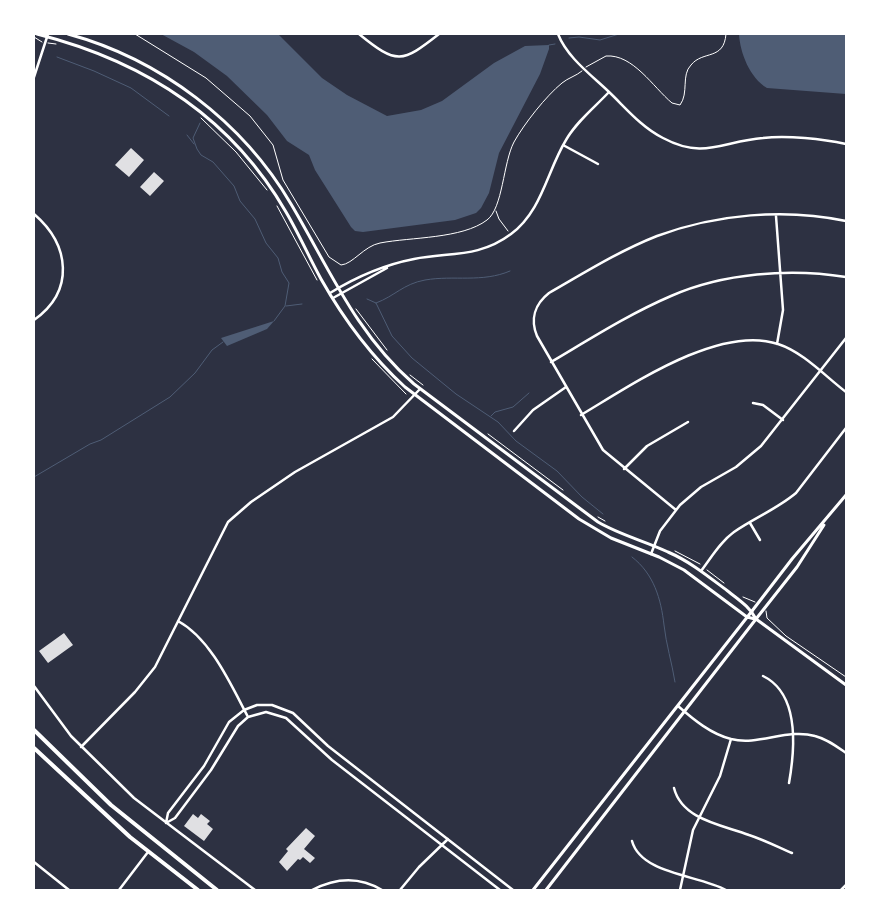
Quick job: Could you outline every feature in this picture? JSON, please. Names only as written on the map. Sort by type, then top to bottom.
[{"type":"highway","points":[[34,730],[111,805],[217,890]]},
{"type":"highway","points":[[34,748],[94,805],[148,852],[198,890]]},
{"type":"main road","points":[[37,34],[48,35],[86,47],[127,64],[169,88],[213,122],[244,154],[271,188],[333,298],[380,362],[415,395],[579,519],[611,538],[651,554],[695,577],[747,617],[756,619],[846,685]]},
{"type":"main road","points":[[68,34],[116,50],[149,67],[192,94],[228,124],[260,160],[280,187],[340,294],[390,361],[420,389],[590,516],[617,532],[654,546],[701,571],[752,612],[756,619]]},
{"type":"main road","points":[[546,890],[797,566],[825,522],[846,494]]},
{"type":"main road","points":[[533,890],[792,559],[825,522]]},
{"type":"street","points":[[359,34],[382,52],[400,56],[418,51],[439,34]]},
{"type":"street","points":[[558,34],[566,49],[652,132],[684,146],[716,148],[757,138],[771,137],[846,144]]},
{"type":"street","points":[[34,77],[48,35]]},
{"type":"street","points":[[330,293],[364,274],[421,258],[475,252],[492,246],[512,234],[536,206],[563,145],[576,127],[610,92]]},
{"type":"street","points":[[563,145],[598,164]]},
{"type":"street","points":[[34,214],[50,229],[56,240],[62,257],[63,269],[56,297],[47,309],[34,320]]},
{"type":"street","points":[[676,510],[623,469],[603,450],[537,336],[533,324],[536,307],[548,293],[608,259],[658,236],[730,218],[776,215],[812,216],[846,222]]},
{"type":"street","points":[[776,215],[783,310],[777,344]]},
{"type":"street","points":[[333,298],[390,266]]},
{"type":"street","points":[[551,362],[637,312],[672,296],[731,279],[810,273],[846,277]]},
{"type":"street","points":[[651,554],[660,531],[676,510],[701,487],[751,456],[783,420],[846,338]]},
{"type":"street","points":[[581,414],[688,355],[745,341],[762,340],[777,344],[794,352],[846,392]]},
{"type":"street","points":[[514,431],[533,410],[566,387]]},
{"type":"street","points":[[81,747],[147,678],[155,667],[221,532],[238,511],[295,472],[393,417],[420,389]]},
{"type":"street","points":[[753,403],[763,405],[783,420]]},
{"type":"street","points":[[623,469],[647,446],[688,422]]},
{"type":"street","points":[[701,571],[730,535],[796,493],[846,428]]},
{"type":"street","points":[[750,523],[760,540]]},
{"type":"street","points":[[178,621],[192,630],[206,644],[248,717]]},
{"type":"street","points":[[763,676],[774,682],[785,698],[794,751],[789,783]]},
{"type":"street","points":[[34,686],[81,747],[134,798],[255,890]]},
{"type":"street","points":[[166,823],[168,813],[204,766],[230,722],[244,710],[263,705],[282,707],[297,716],[338,754],[513,890]]},
{"type":"street","points":[[678,706],[712,732],[732,739],[757,740],[792,734],[815,736],[846,752]]},
{"type":"street","points":[[166,823],[175,818],[211,770],[238,726],[248,717],[266,712],[286,718],[332,760],[500,890]]},
{"type":"street","points":[[680,890],[690,840],[720,776],[732,739]]},
{"type":"street","points":[[332,760],[338,754]]},
{"type":"street","points":[[674,788],[677,798],[682,805],[700,816],[720,826],[750,835],[792,853]]},
{"type":"street","points":[[441,844],[443,836]]},
{"type":"street","points":[[400,890],[441,844],[448,839]]},
{"type":"street","points":[[632,841],[635,851],[641,858],[653,865],[726,890]]},
{"type":"street","points":[[119,890],[148,852]]},
{"type":"street","points":[[34,862],[69,890]]},
{"type":"street","points":[[312,890],[332,882],[352,880],[367,883],[382,890]]},
{"type":"street","points":[[841,890],[846,886]]},
{"type":"path","points":[[136,34],[206,78],[232,98],[255,122],[273,145],[283,180],[334,262],[341,265],[347,263],[361,251],[379,243],[470,228],[486,221],[496,210],[507,160],[517,137],[555,89],[602,57],[617,56],[629,62],[668,99],[680,105],[684,97],[689,66],[719,51],[725,42],[726,34]]},
{"type":"path","points":[[34,37],[38,41]]},
{"type":"path","points":[[52,45],[58,44]]},
{"type":"path","points":[[197,115],[236,152],[268,192]]},
{"type":"path","points":[[277,205],[318,282]]},
{"type":"path","points":[[496,210],[499,219],[510,232]]},
{"type":"path","points":[[354,305],[389,353]]},
{"type":"path","points":[[368,354],[406,394]]},
{"type":"path","points":[[407,372],[424,386]]},
{"type":"path","points":[[482,430],[567,494]]},
{"type":"path","points":[[596,516],[606,522]]},
{"type":"path","points":[[674,550],[704,567],[730,588]]},
{"type":"path","points":[[740,596],[757,604]]},
{"type":"path","points":[[764,609],[767,611],[767,618],[786,636],[846,677]]},
{"type":"water","points":[[161,34],[278,34],[322,78],[347,95],[387,116],[421,110],[442,101],[494,63],[525,46],[549,45],[549,49],[540,74],[499,153],[489,193],[476,213],[455,220],[363,232],[355,231],[351,227],[315,170],[309,155],[287,141],[267,115],[227,76],[194,52]]},
{"type":"water","points":[[739,34],[846,34],[846,94],[767,88],[751,72],[741,49]]},
{"type":"water","points":[[274,321],[267,329],[227,346],[221,338]]},
{"type":"building","points":[[131,148],[144,160],[129,177],[115,165]]},
{"type":"building","points":[[154,172],[164,181],[150,196],[140,187]]},
{"type":"building","points":[[64,633],[73,645],[48,663],[39,651]]},
{"type":"building","points":[[193,814],[198,818],[201,814],[210,821],[207,824],[213,829],[204,841],[184,826]]},
{"type":"building","points":[[306,828],[315,836],[304,849],[315,858],[310,863],[303,857],[300,860],[298,859],[287,871],[279,862],[288,851],[286,849]]},
{"type":"waterway","points":[[569,38],[579,37],[600,40],[619,34]]},
{"type":"waterway","points":[[549,45],[555,44]]},
{"type":"waterway","points":[[57,57],[131,88],[169,116]]},
{"type":"waterway","points":[[200,123],[193,138],[197,149],[201,155],[213,162],[234,186],[240,201],[255,219],[266,243],[278,258],[282,272],[289,283],[285,306],[274,321]]},
{"type":"waterway","points":[[187,135],[194,144]]},
{"type":"waterway","points":[[376,303],[411,284],[425,280],[489,277],[510,271]]},
{"type":"waterway","points":[[367,299],[376,303],[392,336],[412,358],[456,394],[498,422],[516,441],[557,471],[582,497],[603,514]]},
{"type":"waterway","points":[[286,306],[302,304]]},
{"type":"waterway","points":[[34,477],[90,444],[101,440],[170,397],[195,373],[212,350],[223,342]]},
{"type":"waterway","points":[[491,416],[495,412],[513,407],[529,393]]},
{"type":"waterway","points":[[632,557],[646,571],[655,588],[661,606],[675,682]]}]
